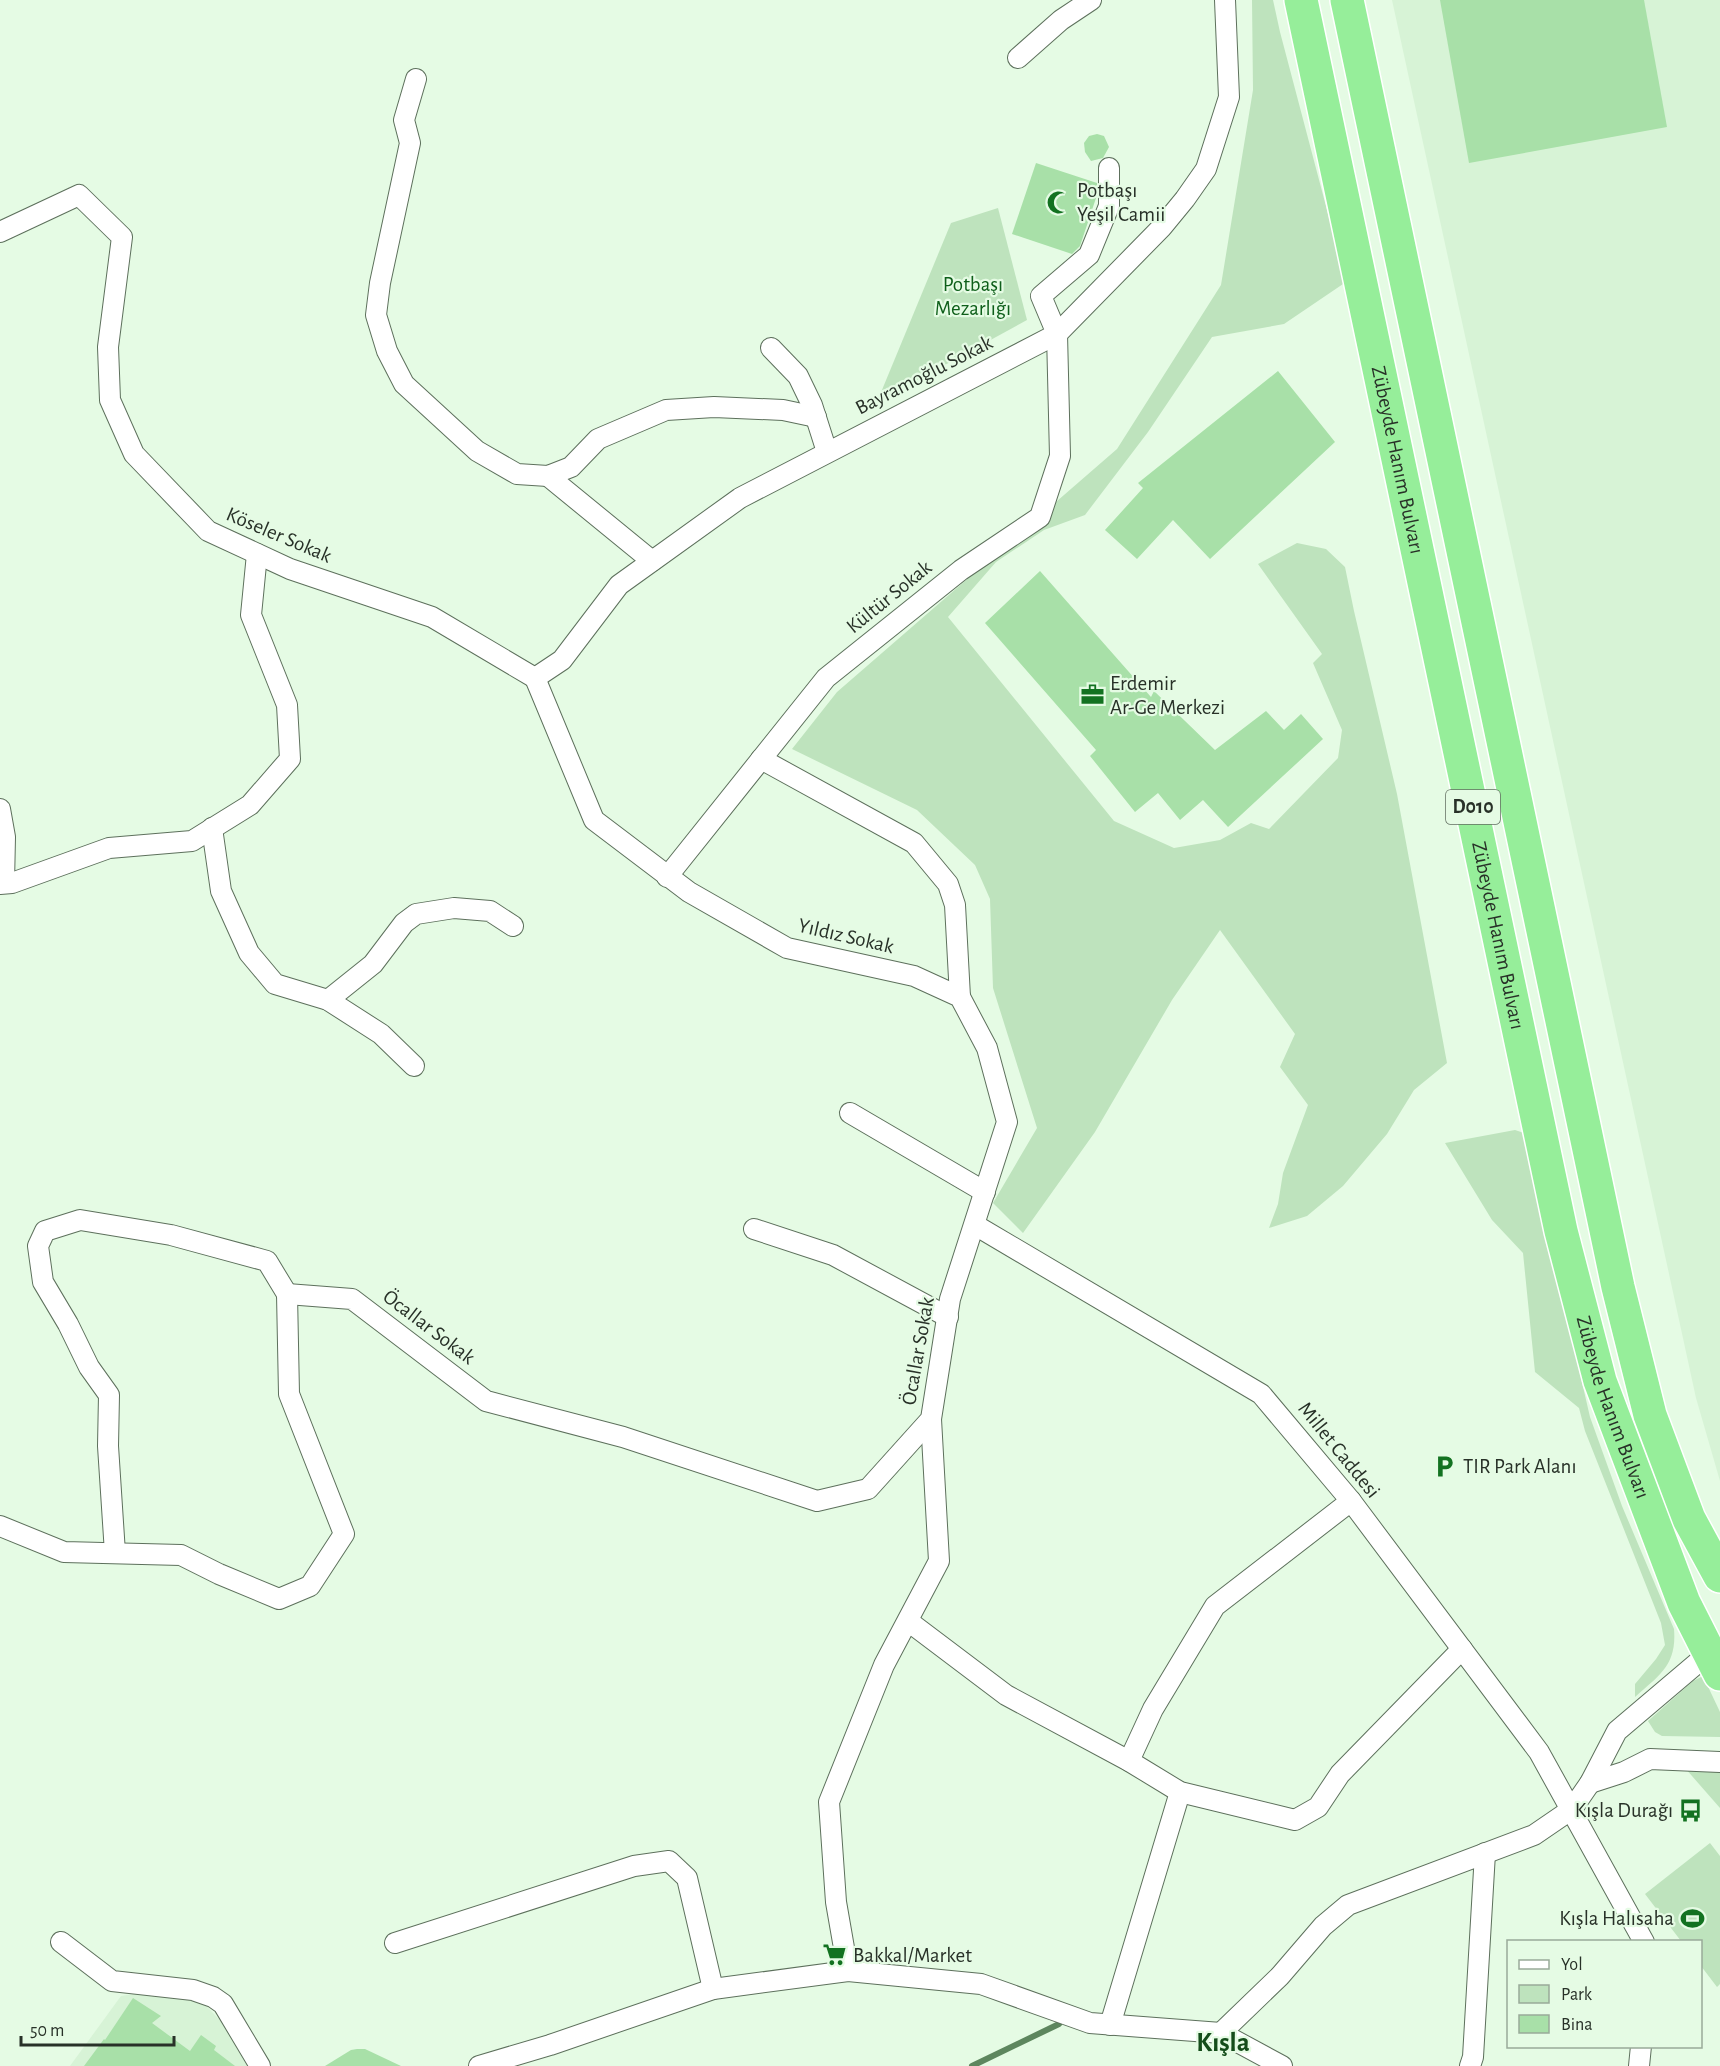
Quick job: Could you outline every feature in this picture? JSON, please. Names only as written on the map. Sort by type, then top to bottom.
[{"type":"highway","name":"Zübeyde Hanım Bulvarı","points":[[1302,0],[1561,1231],[1600,1381],[1684,1603],[1714,1663]]},
{"type":"highway","name":"Zübeyde Hanım Bulvarı","points":[[1347,0],[1618,1287],[1650,1415],[1689,1519],[1720,1576]]},
{"type":"street","points":[[1018,58],[1060,20],[1091,0]]},
{"type":"street","name":"Bayramoğlu Sokak","points":[[535,678],[562,660],[619,585],[740,498],[1057,334],[1162,227],[1206,169],[1229,97],[1225,0]]},
{"type":"street","points":[[416,79],[404,120],[410,142],[380,283],[376,315],[387,351],[404,384],[477,451],[517,474],[548,476],[571,467],[598,439],[666,410],[714,407],[783,410],[816,417]]},
{"type":"street","points":[[1057,334],[1041,296],[1089,255],[1108,206],[1109,168]]},
{"type":"street","name":"Köseler Sokak","points":[[0,232],[79,195],[122,237],[108,347],[110,400],[134,454],[208,531],[290,569],[432,616],[535,678]]},
{"type":"street","name":"Kültür Sokak","points":[[667,877],[826,678],[961,570],[1040,517],[1060,456],[1057,334]]},
{"type":"street","points":[[771,348],[798,376],[816,417],[827,452]]},
{"type":"street","points":[[548,476],[651,561]]},
{"type":"street","points":[[0,809],[5,837],[2,884],[12,883],[110,848],[192,841],[250,805],[290,759],[287,705],[251,615],[257,554]]},
{"type":"street","name":"Yıldız Sokak","points":[[535,678],[594,820],[667,877],[787,948],[914,976],[960,997]]},
{"type":"street","points":[[761,759],[914,843],[948,884],[955,905],[960,997],[987,1048],[1007,1122],[975,1225]]},
{"type":"street","points":[[212,828],[221,891],[249,952],[275,984],[328,1000],[381,1034],[414,1066]]},
{"type":"street","points":[[328,1000],[373,964],[404,923],[416,914],[453,908],[490,911],[513,926]]},
{"type":"street","points":[[850,1113],[985,1192]]},
{"type":"street","points":[[0,1526],[64,1552],[181,1555],[279,1599],[310,1586],[344,1534],[289,1394],[287,1294],[267,1261],[171,1235],[80,1220],[45,1231],[38,1246],[43,1282],[68,1324],[89,1367],[109,1395],[108,1446],[115,1553]]},
{"type":"street","name":"Öcallar Sokak","points":[[287,1294],[352,1299],[486,1401],[623,1437],[817,1502],[868,1489],[931,1419],[950,1299],[975,1225]]},
{"type":"street","name":"Millet Caddesi","points":[[975,1225],[1261,1394],[1351,1501],[1539,1752],[1643,1940]]},
{"type":"street","points":[[754,1229],[832,1255],[948,1317]]},
{"type":"street","points":[[848,1971],[836,1902],[829,1802],[884,1665],[939,1561],[931,1419]]},
{"type":"street","points":[[1130,1761],[1153,1709],[1215,1606],[1351,1501]]},
{"type":"street","points":[[908,1621],[1006,1695],[1130,1761],[1180,1792],[1295,1820],[1318,1807],[1340,1773],[1462,1649]]},
{"type":"street","points":[[1221,2033],[1280,1976],[1323,1926],[1348,1905],[1534,1835],[1572,1809],[1590,1783],[1617,1731],[1714,1663]]},
{"type":"street","points":[[1590,1783],[1624,1772],[1650,1759],[1720,1762]]},
{"type":"street","points":[[1110,2025],[1180,1792]]},
{"type":"street","points":[[1470,2066],[1473,2057],[1485,1853]]},
{"type":"street","points":[[395,1943],[634,1866],[669,1861],[687,1878],[713,1989]]},
{"type":"street","points":[[61,1942],[112,1981],[193,1990],[213,1997],[223,2004],[260,2066]]},
{"type":"street","points":[[479,2066],[550,2045],[713,1989],[848,1971],[981,1983],[1090,2023],[1221,2033],[1282,2066]]},
{"type":"street","points":[[1640,2066],[1641,2048]]},
{"type":"shaded area","points":[[1392,0],[1720,0],[1720,1481],[1696,1398]]},
{"type":"shaded area","points":[[163,1989],[194,1993],[233,2034],[255,2066],[70,2066],[121,1996]]},
{"type":"green space","points":[[1252,0],[1273,0],[1346,282],[1284,324],[1212,337],[1148,432],[1085,515],[1044,530],[996,562],[948,617],[1114,821],[1174,848],[1220,840],[1251,823],[1269,829],[1338,758],[1342,730],[1313,663],[1322,654],[1258,564],[1297,543],[1326,549],[1345,567],[1397,794],[1447,1063],[1414,1090],[1387,1134],[1343,1186],[1307,1216],[1269,1228],[1278,1204],[1283,1173],[1308,1105],[1280,1067],[1295,1034],[1220,930],[1172,1000],[1095,1132],[1023,1233],[993,1203],[1037,1128],[993,988],[990,899],[975,865],[917,810],[792,749],[837,692],[1117,449],[1221,285],[1253,90]]},
{"type":"green space","name":"Potbaşı Mezarlığı","points":[[998,208],[1027,320],[877,402],[951,223]]},
{"type":"green space","points":[[1515,1130],[1524,1133],[1527,1144],[1590,1417],[1622,1506],[1674,1629],[1673,1652],[1670,1661],[1659,1675],[1635,1697],[1635,1684],[1665,1645],[1661,1623],[1585,1431],[1579,1408],[1535,1372],[1523,1253],[1492,1220],[1445,1143]]},
{"type":"green space","points":[[1703,1676],[1720,1712],[1720,1737],[1662,1736],[1655,1732],[1648,1721],[1693,1681]]},
{"type":"green space","points":[[1678,1760],[1720,1766],[1720,1808]]},
{"type":"green space","name":"Kışla Halısaha","points":[[1710,1843],[1720,1856],[1720,1984],[1717,1987],[1702,1967],[1702,1940],[1680,1940],[1645,1894]]},
{"type":"building","points":[[1440,0],[1644,0],[1667,127],[1469,163]]},
{"type":"building","points":[[1097,134],[1104,136],[1109,147],[1103,158],[1091,161],[1085,152],[1084,143],[1089,136]]},
{"type":"building","name":"Potbaşı Yeşil Camii","points":[[1036,163],[1097,183],[1097,195],[1080,246],[1072,254],[1012,234]]},
{"type":"building","points":[[1278,371],[1335,442],[1210,559],[1173,520],[1137,559],[1105,530],[1143,488],[1138,483]]},
{"type":"building","name":"Erdemir Ar-Ge Merkezi","points":[[1040,571],[1151,697],[1154,691],[1215,750],[1266,711],[1284,730],[1301,714],[1323,739],[1228,827],[1203,800],[1180,820],[1158,793],[1135,812],[1090,756],[1096,750],[985,623]]},
{"type":"building","points":[[133,1998],[161,2016],[152,2023],[190,2051],[201,2035],[216,2046],[214,2050],[235,2066],[84,2066],[105,2040]]},
{"type":"building","points":[[365,2049],[401,2066],[325,2066],[351,2050]]},
{"type":"waterway","points":[[972,2066],[1059,2024]]},
{"type":"place","name":"Potbaşı Yeşil Camii","points":[[1059,202]]},
{"type":"place","name":"Erdemir Ar-Ge Merkezi","points":[[1092,695]]},
{"type":"place","name":"TIR Park Alanı","points":[[1445,1466]]},
{"type":"place","name":"Kışla Durağı","points":[[1691,1810]]},
{"type":"place","name":"Kışla Halısaha","points":[[1692,1918]]},
{"type":"place","name":"Bakkal/Market","points":[[835,1955]]},
{"type":"district","name":"Kışla","points":[[1223,2042]]}]
